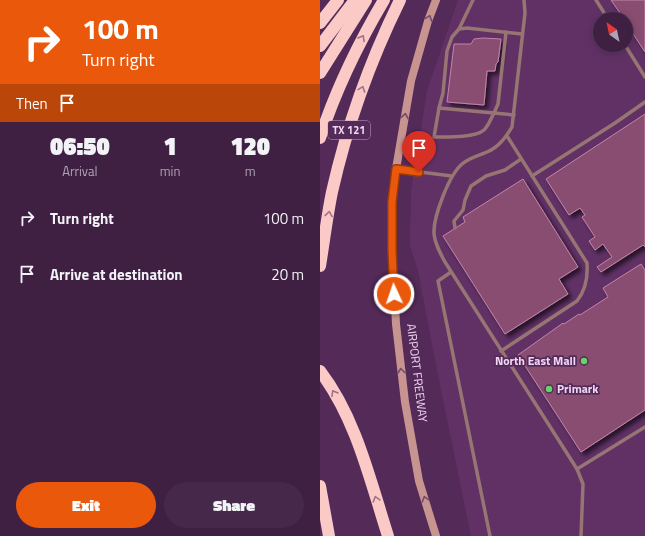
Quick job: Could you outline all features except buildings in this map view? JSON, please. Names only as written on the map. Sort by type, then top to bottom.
[{"type":"highway","points":[[320,23],[338,0]]},
{"type":"highway","points":[[320,46],[355,0]]},
{"type":"highway","points":[[320,73],[366,0]]},
{"type":"highway","points":[[320,138],[342,79],[360,41],[384,0]]},
{"type":"highway","name":"TX 121","points":[[320,266],[332,191],[350,126],[362,88],[400,0]]},
{"type":"highway","points":[[320,371],[347,416],[359,446],[388,536]]},
{"type":"highway","points":[[320,486],[329,536]]},
{"type":"main road","name":"AIRPORT FREEWAY","points":[[436,0],[428,21],[411,81],[392,202],[392,250],[396,324],[405,402],[419,481],[436,536]]},
{"type":"lane","points":[[473,0],[459,29],[452,37],[447,51],[443,92],[434,137],[454,137],[477,133],[484,130],[498,104],[506,32]]},
{"type":"lane","points":[[524,0],[522,34],[512,127],[497,146],[463,163],[452,176],[445,190],[435,221],[434,233],[438,250],[451,272],[577,470],[583,484],[581,536]]},
{"type":"lane","points":[[596,0],[604,12]]},
{"type":"lane","points":[[459,29],[467,28],[522,34]]},
{"type":"lane","points":[[629,52],[645,77]]},
{"type":"lane","points":[[532,176],[645,102]]},
{"type":"lane","points":[[439,108],[514,115]]},
{"type":"lane","points":[[501,351],[576,302],[581,296],[587,274],[587,263],[506,136]]},
{"type":"lane","points":[[455,228],[454,221],[463,210],[465,200],[471,186],[486,176],[505,170],[521,159]]},
{"type":"lane","points":[[396,169],[452,176]]},
{"type":"lane","points":[[451,272],[438,281],[490,536]]},
{"type":"lane","points":[[577,470],[645,427]]},
{"type":"shaded area","name":"North East Mall","points":[[458,0],[645,0],[645,536],[471,536],[418,271],[410,246],[411,191],[427,91]]},
{"type":"place","name":"North East Mall","points":[[584,361]]},
{"type":"place","name":"Primark","points":[[549,389]]},
{"type":"route","points":[[394,294],[392,202],[396,169],[419,172]]}]
